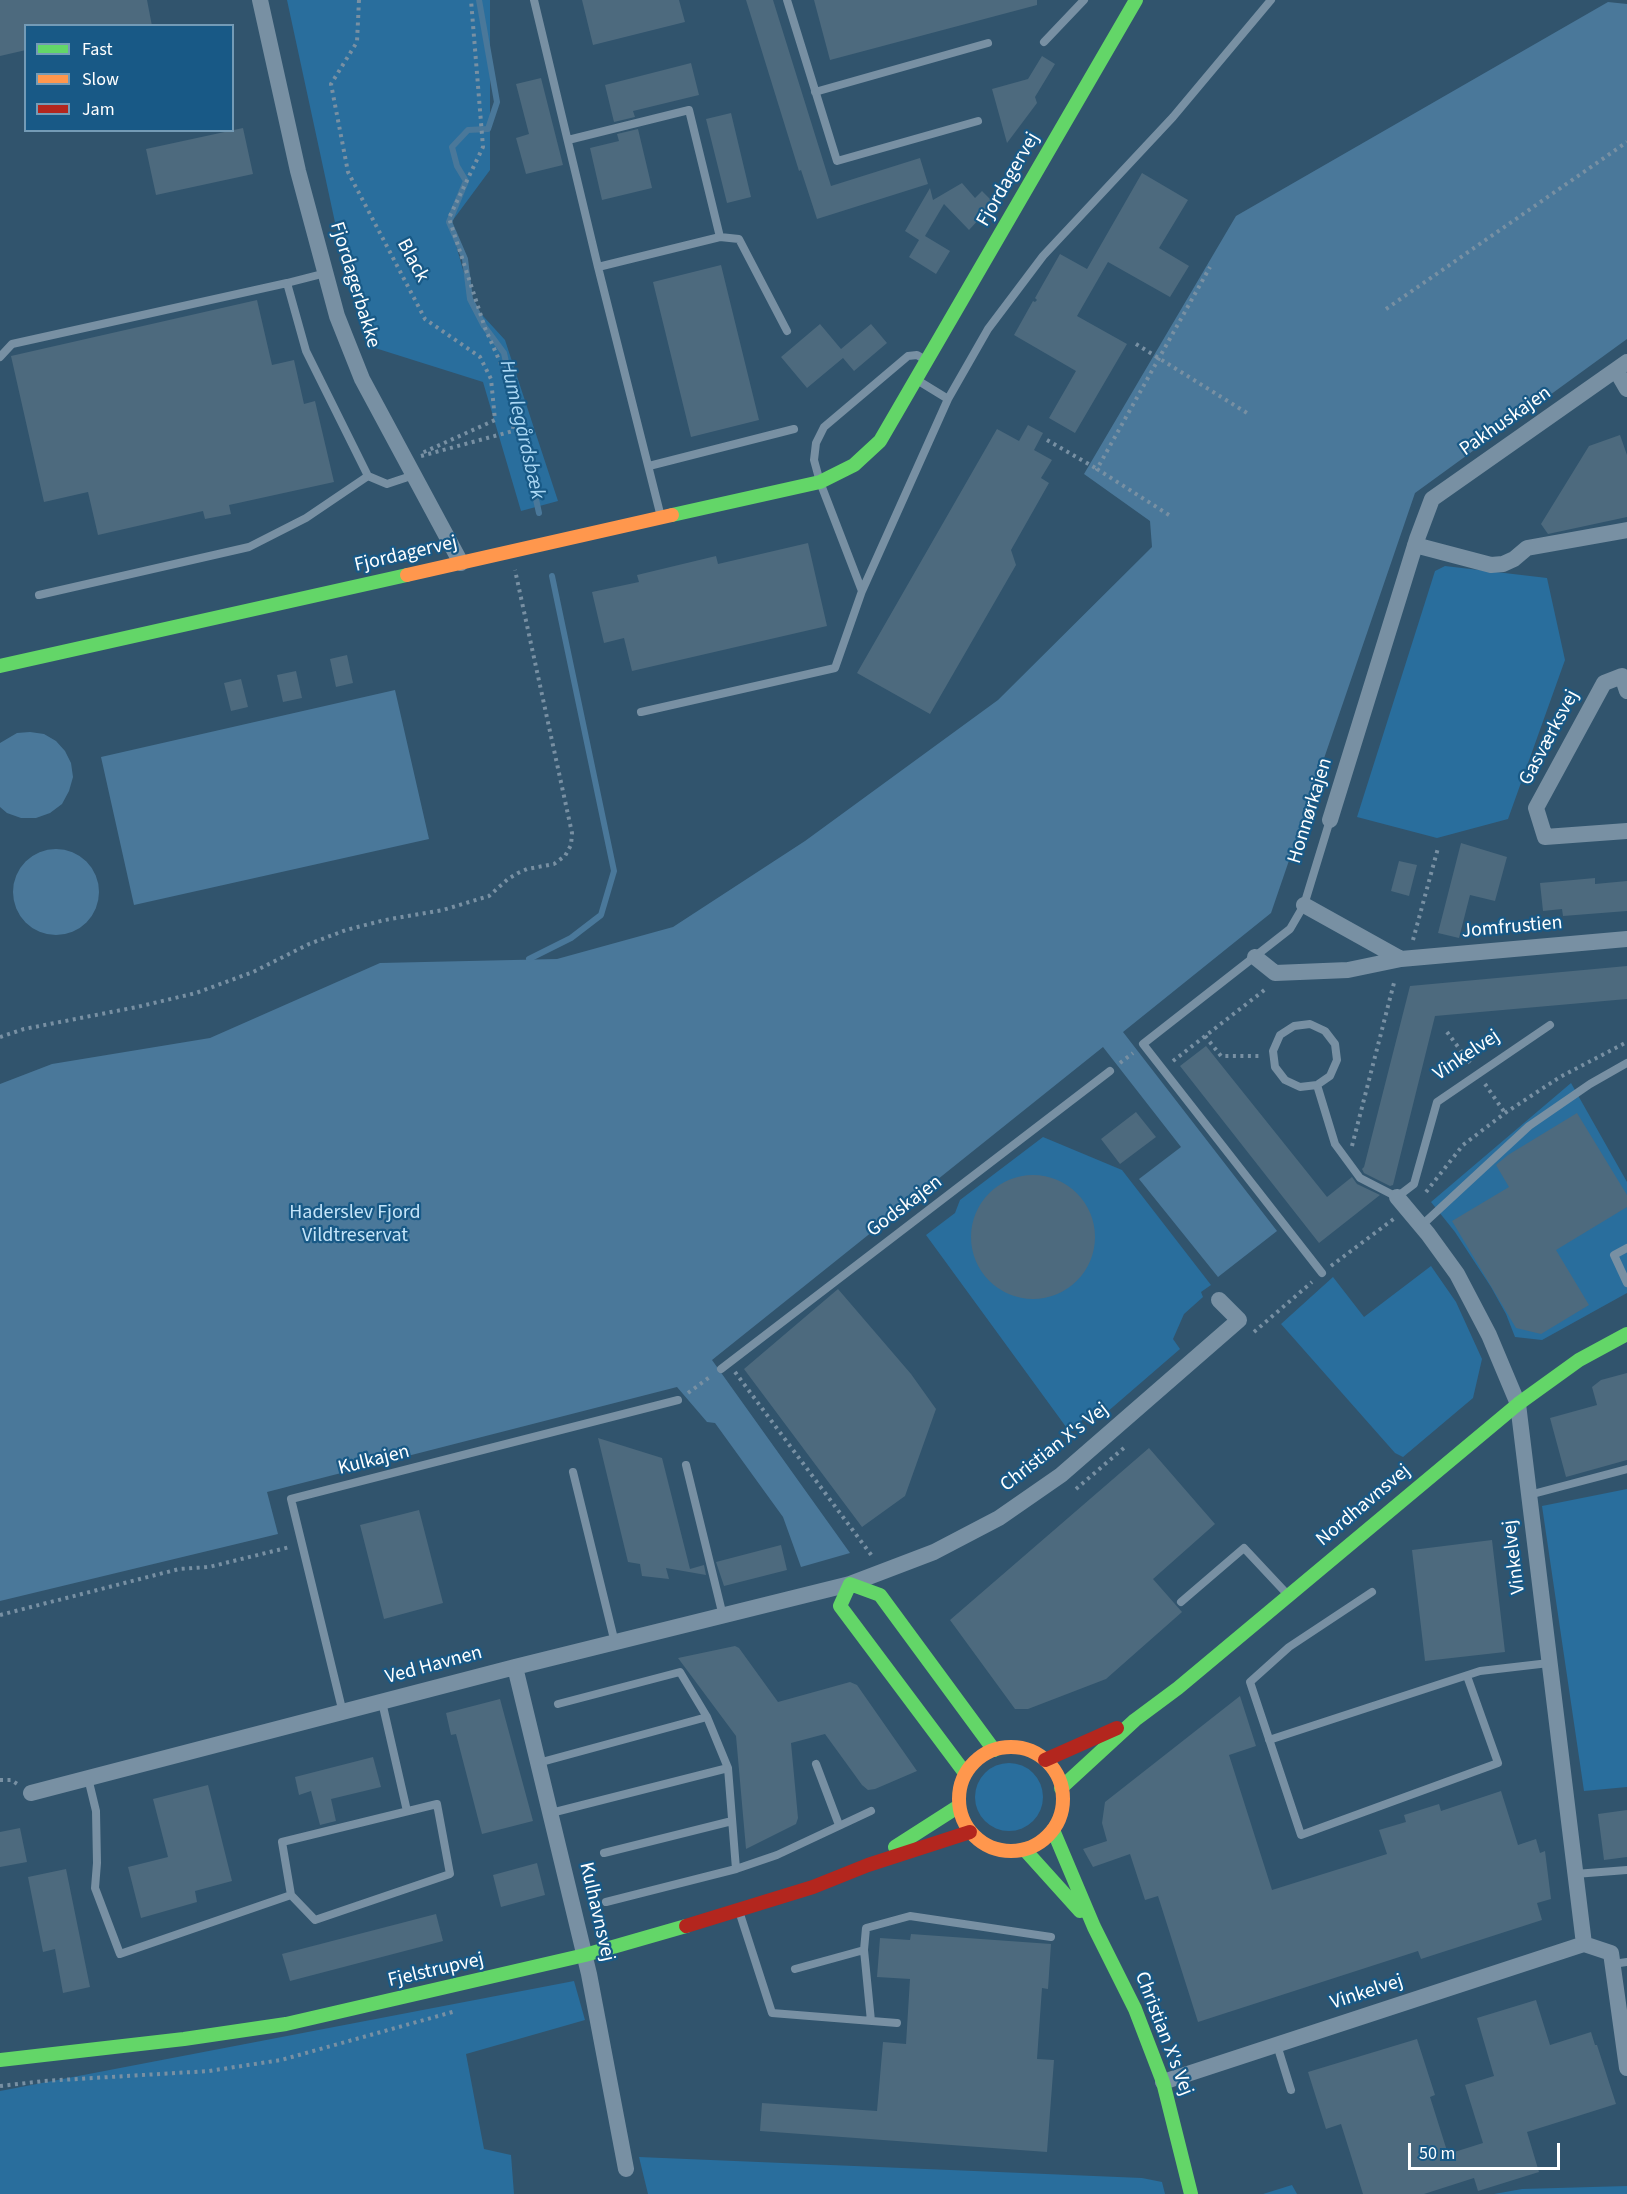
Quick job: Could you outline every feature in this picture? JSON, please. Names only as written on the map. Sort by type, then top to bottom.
[{"type":"street","name":"Fjordagerbakke","points":[[260,0],[298,171],[337,316],[362,379],[461,563]]},
{"type":"street","name":"Fjordagervej","points":[[0,666],[820,482],[854,465],[880,441],[1136,0]]},
{"type":"street","points":[[1622,366],[1627,389]]},
{"type":"street","name":"Pakhuskajen","points":[[1421,525],[1432,499],[1622,366]]},
{"type":"street","name":"Honnørkajen","points":[[1330,820],[1421,525]]},
{"type":"street","points":[[1415,545],[1491,565],[1503,564],[1514,559],[1527,548],[1627,530]]},
{"type":"street","name":"Gasværksvej","points":[[1627,691],[1622,676],[1604,682],[1536,808],[1545,837],[1627,831]]},
{"type":"street","points":[[1304,905],[1405,959]]},
{"type":"street","name":"Jomfrustien","points":[[1275,973],[1348,970],[1405,959],[1627,939]]},
{"type":"street","points":[[1255,957],[1275,973]]},
{"type":"street","name":"Vinkelvej","points":[[1163,2082],[1584,1944],[1518,1404],[1489,1335],[1457,1274],[1397,1197]]},
{"type":"street","name":"Christian X's Vej","points":[[850,1584],[934,1552],[999,1518],[1061,1476],[1239,1320],[1219,1300]]},
{"type":"street","name":"Nordhavnsvej","points":[[1061,1788],[1135,1720],[1178,1688],[1518,1404],[1579,1360],[1627,1334]]},
{"type":"street","points":[[965,1773],[840,1606],[850,1584],[880,1595],[994,1750]]},
{"type":"street","name":"Ved Havnen","points":[[31,1793],[515,1667],[850,1584]]},
{"type":"street","name":"Kulhavnsvej","points":[[515,1667],[585,1955],[626,2169]]},
{"type":"street","name":"Nordhavnsvej","points":[[1045,1760],[1135,1720]]},
{"type":"street","points":[[1007,1747],[1033,1752],[1045,1760],[1054,1770],[1061,1788],[1062,1807],[1053,1830],[1040,1842],[1025,1850],[1005,1851],[980,1842],[970,1832],[959,1806],[960,1785],[965,1773],[982,1755],[1007,1747]]},
{"type":"street","name":"Fjelstrupvej","points":[[868,1865],[959,1806]]},
{"type":"street","name":"Christian X's Vej","points":[[1053,1830],[1134,2009],[1163,2082],[1191,2194]]},
{"type":"street","name":"Fjelstrupvej","points":[[0,2060],[184,2039],[286,2024],[453,1987],[585,1955],[739,1911],[970,1832]]},
{"type":"street","name":"Christian X's Vej","points":[[1025,1850],[1095,1927]]},
{"type":"street","points":[[1584,1944],[1611,1953],[1620,1963],[1627,2068]]},
{"type":"lane","points":[[534,0],[661,518]]},
{"type":"lane","points":[[787,0],[837,161],[978,121]]},
{"type":"lane","points":[[1044,42],[1084,0]]},
{"type":"lane","points":[[641,712],[835,668],[862,591],[948,399],[988,329],[1043,256],[1173,117],[1271,0]]},
{"type":"lane","points":[[816,92],[988,43]]},
{"type":"lane","points":[[568,140],[689,110],[720,237]]},
{"type":"lane","points":[[598,267],[720,237],[739,239],[787,331]]},
{"type":"lane","points":[[0,357],[12,344],[326,273]]},
{"type":"lane","points":[[287,283],[306,351],[368,476],[387,483],[414,475]]},
{"type":"lane","points":[[862,591],[820,482],[814,460],[816,443],[824,427],[908,356],[917,355],[927,361]]},
{"type":"lane","points":[[916,380],[948,399]]},
{"type":"lane","points":[[649,466],[794,429]]},
{"type":"lane","points":[[39,595],[249,547],[306,518],[368,476]]},
{"type":"lane","name":"Honnørkajen","points":[[1143,1044],[1290,929],[1304,905],[1330,820]]},
{"type":"lane","points":[[1310,1024],[1325,1031],[1335,1044],[1337,1060],[1330,1076],[1317,1086],[1300,1087],[1285,1080],[1275,1067],[1273,1051],[1280,1035],[1294,1026],[1310,1024]]},
{"type":"lane","name":"Vinkelvej","points":[[1317,1086],[1335,1144],[1360,1178],[1397,1197],[1414,1184],[1437,1102],[1550,1025]]},
{"type":"lane","points":[[1143,1044],[1322,1273]]},
{"type":"lane","points":[[1421,1226],[1529,1126],[1590,1084],[1627,1064]]},
{"type":"lane","name":"Godskajen","points":[[720,1369],[1110,1071]]},
{"type":"lane","points":[[1627,1248],[1614,1255],[1627,1283]]},
{"type":"lane","name":"Kulkajen","points":[[343,1713],[291,1499],[678,1401]]},
{"type":"lane","points":[[686,1465],[723,1616]]},
{"type":"lane","points":[[1529,1495],[1627,1469]]},
{"type":"lane","points":[[573,1472],[615,1643]]},
{"type":"lane","points":[[1181,1602],[1244,1548],[1288,1596]]},
{"type":"lane","points":[[1372,1592],[1289,1647],[1250,1682],[1301,1835],[1498,1763],[1467,1676]]},
{"type":"lane","points":[[1269,1740],[1480,1671],[1550,1663]]},
{"type":"lane","points":[[558,1704],[680,1672],[707,1717],[728,1768],[736,1869]]},
{"type":"lane","points":[[382,1702],[407,1811]]},
{"type":"lane","points":[[538,1762],[707,1717]]},
{"type":"lane","points":[[816,1764],[839,1825]]},
{"type":"lane","points":[[551,1813],[728,1768]]},
{"type":"lane","points":[[88,1778],[96,1811],[95,1888],[120,1954],[291,1896]]},
{"type":"lane","points":[[437,1804],[450,1874],[315,1920],[291,1896],[282,1842],[437,1804]]},
{"type":"lane","points":[[606,1902],[736,1869],[777,1855],[871,1811]]},
{"type":"lane","points":[[604,1853],[732,1821]]},
{"type":"lane","points":[[1575,1874],[1627,1870]]},
{"type":"lane","points":[[739,1911],[772,2013],[897,2023]]},
{"type":"lane","points":[[871,2021],[864,1950],[866,1928],[910,1916],[1051,1937]]},
{"type":"lane","points":[[795,1969],[864,1950]]},
{"type":"lane","points":[[1277,2045],[1292,2090]]},
{"type":"path","name":"Black","points":[[359,0],[357,42],[331,84],[348,172],[425,319],[480,357],[491,379],[495,420],[406,460]]},
{"type":"path","points":[[406,460],[513,431],[515,396],[485,328],[449,218],[483,147],[471,0]]},
{"type":"path","points":[[1386,309],[1627,142]]},
{"type":"path","points":[[1097,469],[1210,267]]},
{"type":"path","points":[[1136,344],[1246,413]]},
{"type":"path","points":[[1047,440],[1169,515]]},
{"type":"path","points":[[0,1038],[24,1029],[196,993],[253,972],[309,944],[346,930],[385,920],[443,910],[489,896],[518,873],[554,864],[565,856],[571,845],[572,833],[511,551]]},
{"type":"path","points":[[1348,1162],[1395,978],[1405,959],[1438,848]]},
{"type":"path","points":[[1163,1069],[1268,987],[1275,973]]},
{"type":"path","points":[[1205,1036],[1221,1056],[1255,1056]]},
{"type":"path","points":[[1110,1071],[1143,1044]]},
{"type":"path","points":[[729,1363],[883,1571]]},
{"type":"path","points":[[678,1401],[720,1369]]},
{"type":"path","points":[[0,1615],[179,1569],[209,1567],[302,1544]]},
{"type":"shaded area","points":[[287,0],[490,0],[490,170],[450,224],[473,305],[505,340],[558,501],[521,511],[483,382],[375,348],[336,227]]},
{"type":"shaded area","name":"Haderslev Fjord Vildtreservat","points":[[1608,2],[1627,4],[1627,339],[1415,493],[1271,913],[1123,1032],[1277,1231],[1218,1277],[1139,1179],[1181,1147],[1103,1047],[712,1360],[850,1553],[801,1567],[783,1517],[715,1423],[707,1422],[677,1387],[267,1492],[278,1534],[0,1601],[0,1084],[52,1064],[210,1038],[380,963],[557,959],[673,927],[805,841],[998,700],[1152,547],[1150,521],[1084,474],[1236,216]]},
{"type":"shaded area","points":[[1445,566],[1547,578],[1565,660],[1508,819],[1437,838],[1357,817],[1435,571]]},
{"type":"shaded area","points":[[395,690],[429,839],[134,905],[101,757]]},
{"type":"shaded area","points":[[17,733],[44,734],[56,741],[65,751],[71,763],[73,777],[62,804],[50,813],[36,818],[21,818],[7,813],[0,807],[0,743]]},
{"type":"shaded area","points":[[48,849],[64,849],[87,861],[96,875],[99,892],[96,909],[87,923],[64,935],[48,935],[32,928],[20,916],[13,900],[13,884],[20,868],[32,856]]},
{"type":"shaded area","points":[[1571,1083],[1627,1182],[1627,1293],[1542,1340],[1515,1337],[1506,1314],[1491,1287],[1455,1232],[1431,1202]]},
{"type":"shaded area","points":[[1043,1137],[1122,1170],[1211,1285],[1201,1292],[1203,1297],[1184,1314],[1173,1339],[1180,1349],[1099,1419],[1093,1411],[1069,1431],[926,1235],[955,1213],[960,1200]]},
{"type":"shaded area","points":[[1431,1266],[1456,1302],[1482,1359],[1473,1398],[1403,1457],[1395,1453],[1281,1324],[1333,1277],[1364,1317]]},
{"type":"shaded area","points":[[1627,1489],[1627,1787],[1584,1791],[1542,1506]]},
{"type":"shaded area","points":[[1002,1763],[1016,1763],[1028,1768],[1038,1778],[1043,1797],[1038,1816],[1028,1826],[1016,1831],[1002,1831],[990,1826],[980,1816],[975,1804],[975,1790],[980,1778],[990,1768]]},
{"type":"shaded area","points":[[574,1981],[585,2020],[466,2054],[484,2149],[511,2155],[514,2194],[0,2194],[0,2091]]},
{"type":"shaded area","points":[[639,2157],[1142,2178],[1162,2182],[1165,2194],[648,2194]]},
{"type":"shaded area","points":[[1292,2185],[1297,2194],[1263,2194]]},
{"type":"shaded area","points":[[1627,2186],[1627,2194],[1494,2194],[1522,2189]]},
{"type":"building","points":[[0,0],[147,0],[152,24],[24,24],[24,50],[0,56]]},
{"type":"building","points":[[582,0],[679,0],[685,22],[593,45]]},
{"type":"building","points":[[746,0],[773,0],[831,186],[920,158],[928,184],[817,219],[801,170],[799,171]]},
{"type":"building","points":[[814,0],[1037,0],[1037,5],[830,60]]},
{"type":"building","points":[[1042,56],[1055,64],[1035,97],[1037,103],[1007,143],[992,89],[1028,79]]},
{"type":"building","points":[[691,63],[699,95],[633,111],[635,117],[614,122],[605,85]]},
{"type":"building","points":[[541,78],[563,165],[526,174],[516,138],[529,134],[516,84]]},
{"type":"building","points":[[731,113],[751,197],[727,203],[706,119]]},
{"type":"building","points":[[243,128],[253,174],[156,195],[146,149],[234,132],[234,130]]},
{"type":"building","points":[[638,129],[652,188],[602,200],[590,148],[619,141],[617,134]]},
{"type":"building","points":[[1142,173],[1188,200],[1159,248],[1189,266],[1170,297],[1108,262],[1077,316],[1127,344],[1075,433],[1049,418],[1076,371],[1014,335],[1033,301],[1037,300],[1035,298],[1060,254],[1087,269]]},
{"type":"building","points":[[962,183],[975,198],[982,191],[994,203],[969,230],[944,204],[925,236],[950,251],[936,274],[909,257],[919,240],[905,231],[930,188],[933,200]]},
{"type":"building","points":[[721,265],[759,420],[691,437],[653,282]]},
{"type":"building","points":[[257,300],[272,365],[294,360],[304,404],[315,401],[334,482],[229,505],[231,514],[205,519],[203,511],[98,535],[88,492],[44,502],[11,356]]},
{"type":"building","points":[[820,324],[841,349],[871,324],[887,343],[854,371],[843,358],[807,388],[781,357]]},
{"type":"building","points":[[1028,425],[1043,433],[1034,450],[1052,460],[1041,478],[1049,483],[1011,550],[1016,565],[930,714],[857,673],[997,429],[1019,441]]},
{"type":"building","points":[[1620,435],[1627,455],[1627,517],[1548,534],[1541,524],[1589,446]]},
{"type":"building","points":[[808,543],[827,626],[632,671],[624,638],[604,643],[592,592],[639,582],[637,575],[716,556],[718,564]]},
{"type":"building","points":[[347,655],[353,683],[336,687],[330,659]]},
{"type":"building","points":[[296,671],[302,698],[283,702],[277,675]]},
{"type":"building","points":[[241,679],[248,707],[231,711],[224,683]]},
{"type":"building","points":[[1461,843],[1507,857],[1495,901],[1470,895],[1459,938],[1438,933]]},
{"type":"building","points":[[1399,861],[1417,865],[1409,896],[1391,891]]},
{"type":"building","points":[[1595,878],[1595,884],[1627,881],[1627,911],[1563,916],[1562,909],[1543,911],[1540,883]]},
{"type":"building","points":[[1627,966],[1627,999],[1435,1016],[1393,1185],[1390,1186],[1364,1173],[1362,1169],[1410,986]]},
{"type":"building","points":[[1206,1046],[1327,1197],[1352,1177],[1357,1184],[1380,1195],[1319,1243],[1180,1066]]},
{"type":"building","points":[[1136,1112],[1156,1137],[1120,1164],[1101,1139]]},
{"type":"building","points":[[1577,1113],[1627,1195],[1627,1207],[1556,1250],[1589,1305],[1541,1334],[1516,1328],[1452,1221],[1509,1187],[1496,1165],[1508,1155]]},
{"type":"building","points":[[1033,1175],[1057,1179],[1077,1193],[1091,1213],[1095,1237],[1091,1261],[1077,1281],[1057,1295],[1033,1299],[1009,1295],[989,1281],[975,1261],[971,1237],[975,1213],[989,1193],[1009,1179]]},
{"type":"building","points":[[838,1289],[911,1374],[936,1409],[905,1496],[862,1527],[744,1369]]},
{"type":"building","points":[[1627,1373],[1627,1460],[1566,1477],[1550,1418],[1597,1405],[1592,1387],[1601,1380]]},
{"type":"building","points":[[598,1438],[662,1458],[690,1569],[704,1565],[706,1575],[666,1568],[669,1579],[642,1576],[640,1564],[628,1562]]},
{"type":"building","points":[[1149,1448],[1215,1524],[1153,1579],[1182,1612],[1106,1679],[1028,1709],[1015,1709],[950,1620]]},
{"type":"building","points":[[419,1510],[443,1603],[384,1619],[360,1525]]},
{"type":"building","points":[[1492,1540],[1505,1652],[1425,1661],[1412,1550]]},
{"type":"building","points":[[781,1545],[787,1570],[724,1586],[716,1562]]},
{"type":"building","points":[[735,1646],[739,1648],[778,1702],[850,1682],[857,1685],[917,1771],[868,1790],[825,1734],[791,1743],[798,1818],[796,1824],[746,1849],[736,1736],[678,1658]]},
{"type":"building","points":[[1240,1696],[1256,1746],[1229,1755],[1272,1890],[1387,1854],[1379,1830],[1406,1822],[1404,1815],[1439,1804],[1441,1811],[1501,1791],[1518,1845],[1536,1839],[1540,1853],[1545,1851],[1551,1899],[1537,1903],[1542,1920],[1421,1959],[1418,1951],[1198,2022],[1158,1896],[1145,1900],[1130,1854],[1093,1867],[1083,1849],[1107,1841],[1102,1823],[1105,1802]]},
{"type":"building","points":[[500,1699],[533,1821],[482,1834],[456,1734],[451,1735],[446,1713]]},
{"type":"building","points":[[373,1757],[381,1787],[331,1799],[336,1821],[320,1825],[311,1791],[299,1795],[295,1777]]},
{"type":"building","points":[[208,1785],[232,1881],[195,1891],[197,1902],[141,1918],[128,1867],[168,1857],[153,1799]]},
{"type":"building","points":[[1627,1810],[1627,1857],[1604,1860],[1598,1814]]},
{"type":"building","points":[[20,1828],[27,1862],[0,1867],[0,1832]]},
{"type":"building","points":[[537,1863],[545,1895],[501,1907],[493,1875]]},
{"type":"building","points":[[66,1869],[90,1987],[63,1993],[55,1949],[43,1952],[28,1877]]},
{"type":"building","points":[[436,1914],[443,1941],[290,1981],[282,1954]]},
{"type":"building","points":[[911,1934],[1051,1944],[1048,1989],[1042,1988],[1037,2059],[1054,2060],[1047,2152],[760,2131],[762,2103],[877,2111],[883,2042],[906,2044],[910,1979],[877,1977],[880,1938],[910,1940]]},
{"type":"building","points":[[1536,2000],[1550,2045],[1591,2032],[1616,2104],[1527,2132],[1539,2172],[1478,2191],[1474,2178],[1424,2194],[1363,2194],[1341,2124],[1326,2129],[1308,2072],[1417,2039],[1435,2095],[1430,2097],[1448,2154],[1483,2143],[1465,2085],[1494,2076],[1477,2018]]},
{"type":"waterway","name":"Humlegårdsbæk","points":[[479,0],[497,102],[488,129],[468,130],[452,147],[457,166],[466,181],[449,222],[465,259],[470,299],[484,326],[504,353],[539,513]]},
{"type":"waterway","name":"Humlegårdsbæk","points":[[529,959],[571,938],[601,915],[614,871],[552,576]]},
{"type":"traffic: fast","points":[[672,515],[820,482],[854,465],[880,441],[1136,0]]},
{"type":"traffic: fast","points":[[0,666],[407,575]]},
{"type":"traffic: fast","points":[[1061,1788],[1135,1720],[1178,1688],[1518,1404],[1579,1360],[1627,1334]]},
{"type":"traffic: fast","points":[[965,1773],[840,1606],[850,1584],[880,1595],[994,1750]]},
{"type":"traffic: fast","points":[[895,1847],[959,1806]]},
{"type":"traffic: fast","points":[[1053,1830],[1094,1927],[1135,2009],[1163,2082],[1191,2194]]},
{"type":"traffic: fast","points":[[1025,1850],[1080,1911]]},
{"type":"traffic: fast","points":[[0,2060],[184,2039],[286,2024],[585,1955],[686,1926]]},
{"type":"traffic: slow","points":[[407,575],[672,515]]},
{"type":"traffic: slow","points":[[1011,1747],[1031,1751],[1048,1762],[1059,1779],[1063,1799],[1059,1819],[1048,1836],[1031,1847],[1011,1851],[991,1847],[974,1836],[963,1819],[959,1799],[963,1779],[974,1762],[991,1751],[1011,1747]]},
{"type":"traffic: jam","points":[[1045,1760],[1117,1728]]},
{"type":"traffic: jam","points":[[686,1926],[813,1887],[868,1865],[970,1832]]}]
